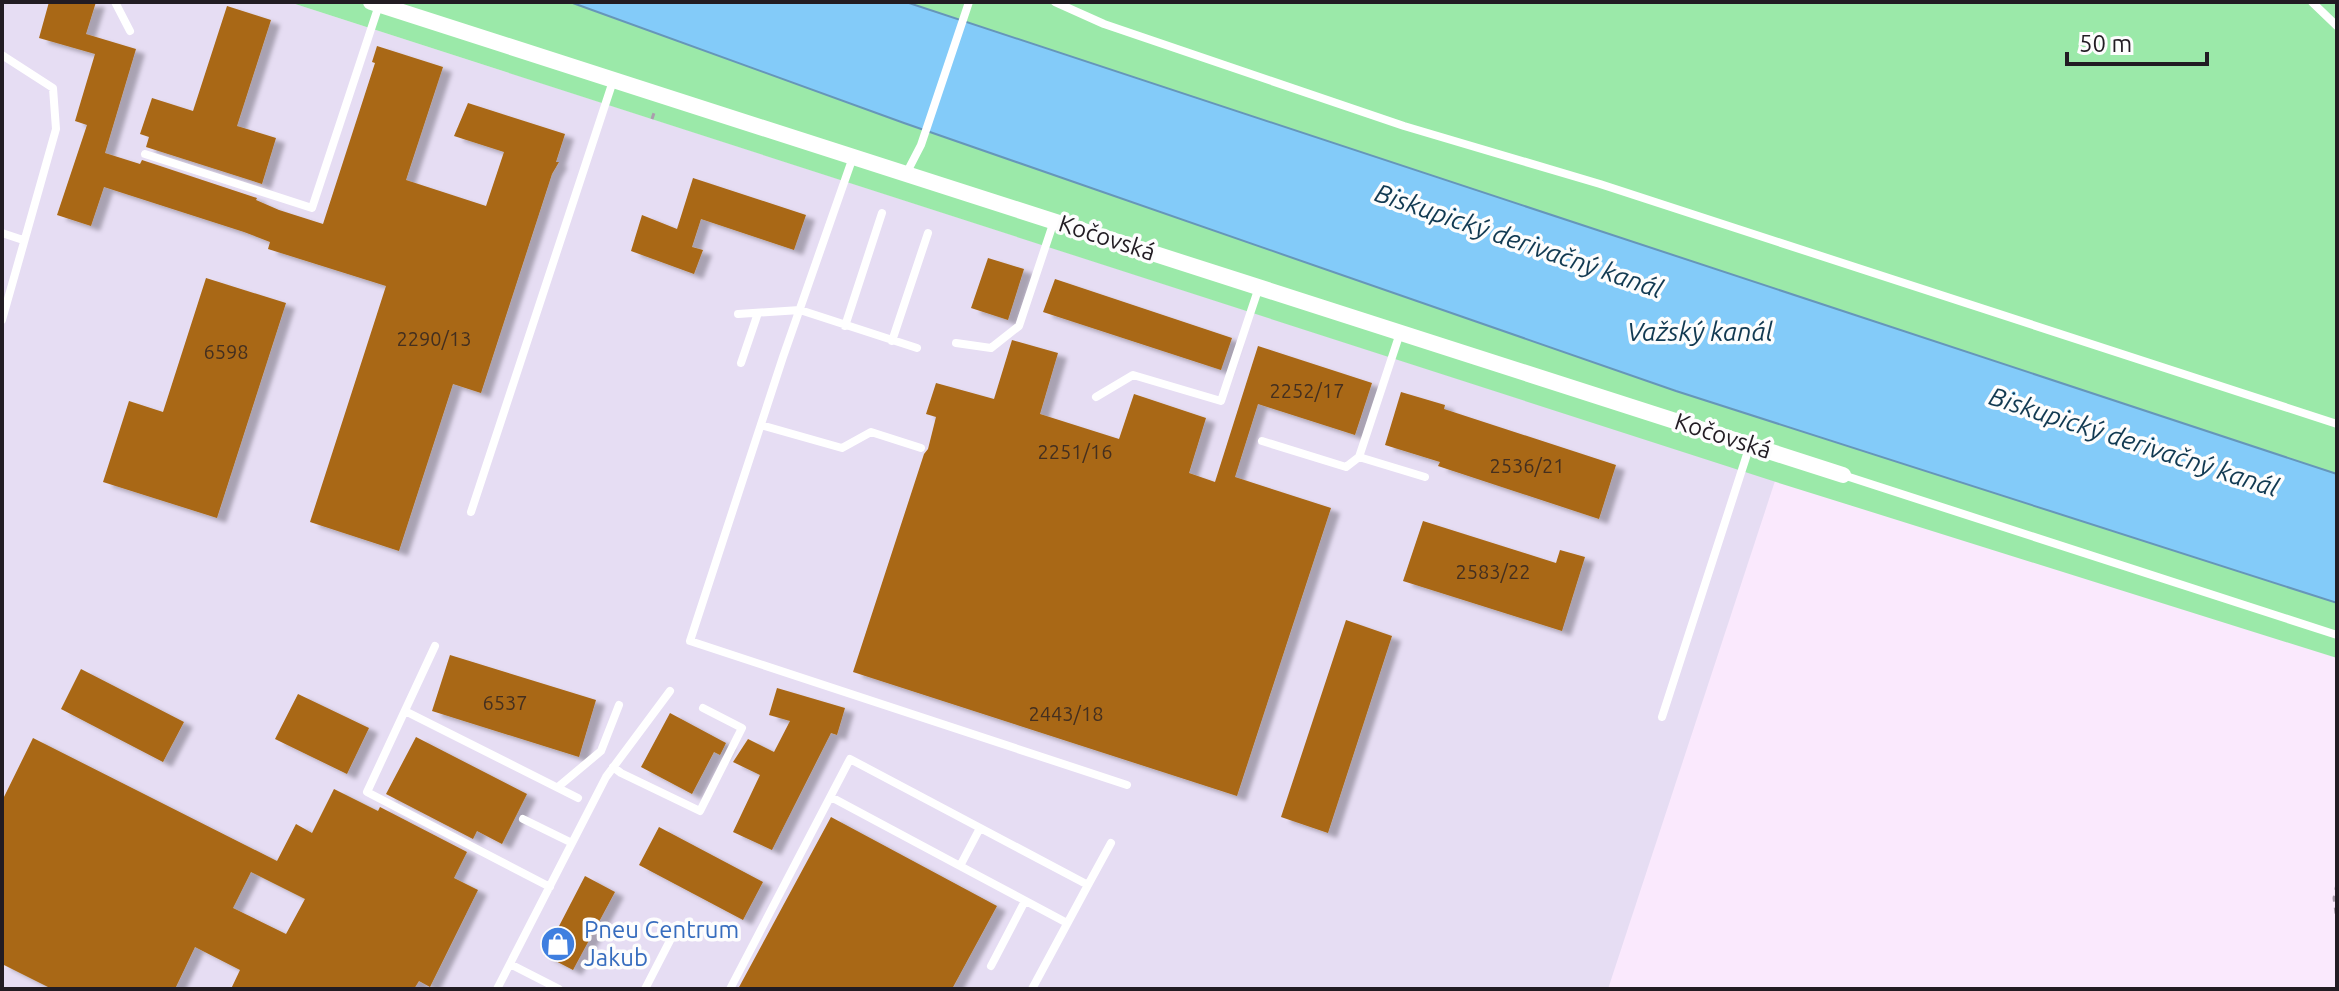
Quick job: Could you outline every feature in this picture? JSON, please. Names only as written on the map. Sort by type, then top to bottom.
[{"type":"street","name":"Kočovská","points":[[375,3],[1843,475]]},
{"type":"lane","points":[[115,2],[130,31]]},
{"type":"lane","points":[[906,175],[921,145],[969,2]]},
{"type":"lane","points":[[1055,2],[1104,24],[1404,126],[1600,184],[2337,424]]},
{"type":"lane","points":[[2312,2],[2337,26]]},
{"type":"lane","points":[[145,154],[312,208],[375,3]]},
{"type":"lane","points":[[2,55],[53,88],[56,129],[2,320]]},
{"type":"lane","points":[[471,512],[614,80]]},
{"type":"lane","points":[[853,157],[690,641],[1127,785]]},
{"type":"lane","points":[[845,326],[882,213]]},
{"type":"lane","points":[[956,343],[991,348],[1019,326],[1054,221]]},
{"type":"lane","points":[[2,233],[23,240]]},
{"type":"lane","points":[[892,341],[928,233]]},
{"type":"lane","points":[[1096,397],[1133,375],[1221,401],[1259,287]]},
{"type":"lane","points":[[738,314],[800,310],[917,348]]},
{"type":"lane","points":[[741,363],[758,313]]},
{"type":"lane","points":[[1262,441],[1346,467],[1359,457],[1400,333]]},
{"type":"lane","points":[[761,425],[842,448],[871,432],[921,448]]},
{"type":"lane","points":[[1662,717],[1750,445]]},
{"type":"lane","points":[[1359,457],[1425,477]]},
{"type":"lane","points":[[1843,475],[2337,635]]},
{"type":"lane","points":[[435,646],[367,792],[550,887]]},
{"type":"lane","points":[[497,989],[613,767],[670,691]]},
{"type":"lane","points":[[558,787],[601,751],[619,705]]},
{"type":"lane","points":[[613,767],[700,811],[742,728],[703,708]]},
{"type":"lane","points":[[405,711],[578,798]]},
{"type":"lane","points":[[730,989],[850,759],[1088,885]]},
{"type":"lane","points":[[831,797],[1067,923]]},
{"type":"lane","points":[[523,819],[572,843]]},
{"type":"lane","points":[[960,866],[980,828]]},
{"type":"lane","points":[[1032,989],[1111,843]]},
{"type":"lane","points":[[991,966],[1025,901]]},
{"type":"lane","points":[[645,989],[678,925]]},
{"type":"lane","points":[[510,964],[559,989]]},
{"type":"path","points":[[2337,884],[2334,898],[2337,921]]},
{"type":"shaded area","points":[[2,2],[289,2],[1775,481],[1608,989],[2,989]]},
{"type":"green space","points":[[289,2],[570,2],[904,123],[1676,391],[2337,603],[2337,658],[1776,482]]},
{"type":"green space","points":[[906,2],[2337,2],[2337,474]]},
{"type":"water","name":"Važský kanál","points":[[570,2],[906,2],[2337,474],[2337,603],[1676,391],[904,123]]},
{"type":"building","points":[[49,2],[96,2],[86,34],[136,49],[105,153],[140,164],[142,160],[257,198],[279,210],[323,224],[375,63],[372,62],[377,46],[443,67],[406,180],[486,206],[504,152],[454,136],[468,103],[565,134],[556,162],[559,162],[552,174],[481,393],[453,384],[399,551],[310,522],[386,286],[268,249],[270,242],[244,232],[104,187],[91,226],[57,215],[87,125],[75,121],[95,54],[39,38]]},
{"type":"building","points":[[227,6],[271,20],[237,126],[276,138],[262,184],[146,147],[149,137],[140,134],[152,98],[193,111]]},
{"type":"building","points":[[693,178],[806,215],[794,250],[701,219],[692,247],[703,250],[694,274],[631,251],[642,215],[677,229]]},
{"type":"building","points":[[988,258],[1024,269],[1008,320],[971,308]]},
{"type":"building","points":[[206,278],[286,303],[217,518],[103,482],[129,401],[163,412]]},
{"type":"building","points":[[1055,279],[1232,338],[1221,370],[1043,312]]},
{"type":"building","points":[[1012,340],[1058,353],[1040,414],[1119,439],[1134,394],[1206,418],[1189,473],[1215,482],[1258,346],[1372,383],[1355,435],[1258,404],[1235,477],[1331,508],[1237,796],[853,672],[928,449],[936,417],[926,414],[936,383],[994,399]]},
{"type":"building","points":[[1401,392],[1616,465],[1599,519],[1438,466],[1440,462],[1385,445]]},
{"type":"building","points":[[1423,521],[1556,563],[1560,550],[1585,557],[1562,631],[1403,581]]},
{"type":"building","points":[[1346,620],[1392,636],[1328,833],[1281,817]]},
{"type":"building","points":[[450,655],[596,700],[579,757],[432,711]]},
{"type":"building","points":[[81,669],[184,722],[163,762],[61,709]]},
{"type":"building","points":[[777,688],[845,708],[837,735],[831,733],[772,850],[733,832],[760,775],[733,762],[748,739],[774,752],[790,721],[769,715]]},
{"type":"building","points":[[298,694],[369,728],[347,774],[275,739]]},
{"type":"building","points":[[670,713],[726,743],[720,755],[714,752],[692,794],[641,767]]},
{"type":"building","points":[[416,737],[527,794],[502,844],[477,831],[473,839],[386,794]]},
{"type":"building","points":[[33,738],[277,861],[296,824],[312,833],[334,789],[378,811],[380,807],[467,852],[454,878],[478,890],[430,987],[419,981],[414,989],[231,989],[240,970],[195,947],[175,989],[52,989],[2,964],[2,801]],"holes":[[[251,872],[305,899],[286,934],[233,908]]]},
{"type":"building","points":[[831,817],[997,906],[952,989],[738,989]]},
{"type":"building","points":[[659,827],[763,882],[743,920],[639,865]]},
{"type":"building","points":[[585,876],[615,892],[573,970],[544,955]]},
{"type":"place","name":"Pneu Centrum Jakub","points":[[558,944]]},
{"type":"water label","name":"Biskupický derivačný kanál","points":[[1519,241]]},
{"type":"water label","name":"Biskupický derivačný kanál","points":[[2134,442]]}]
